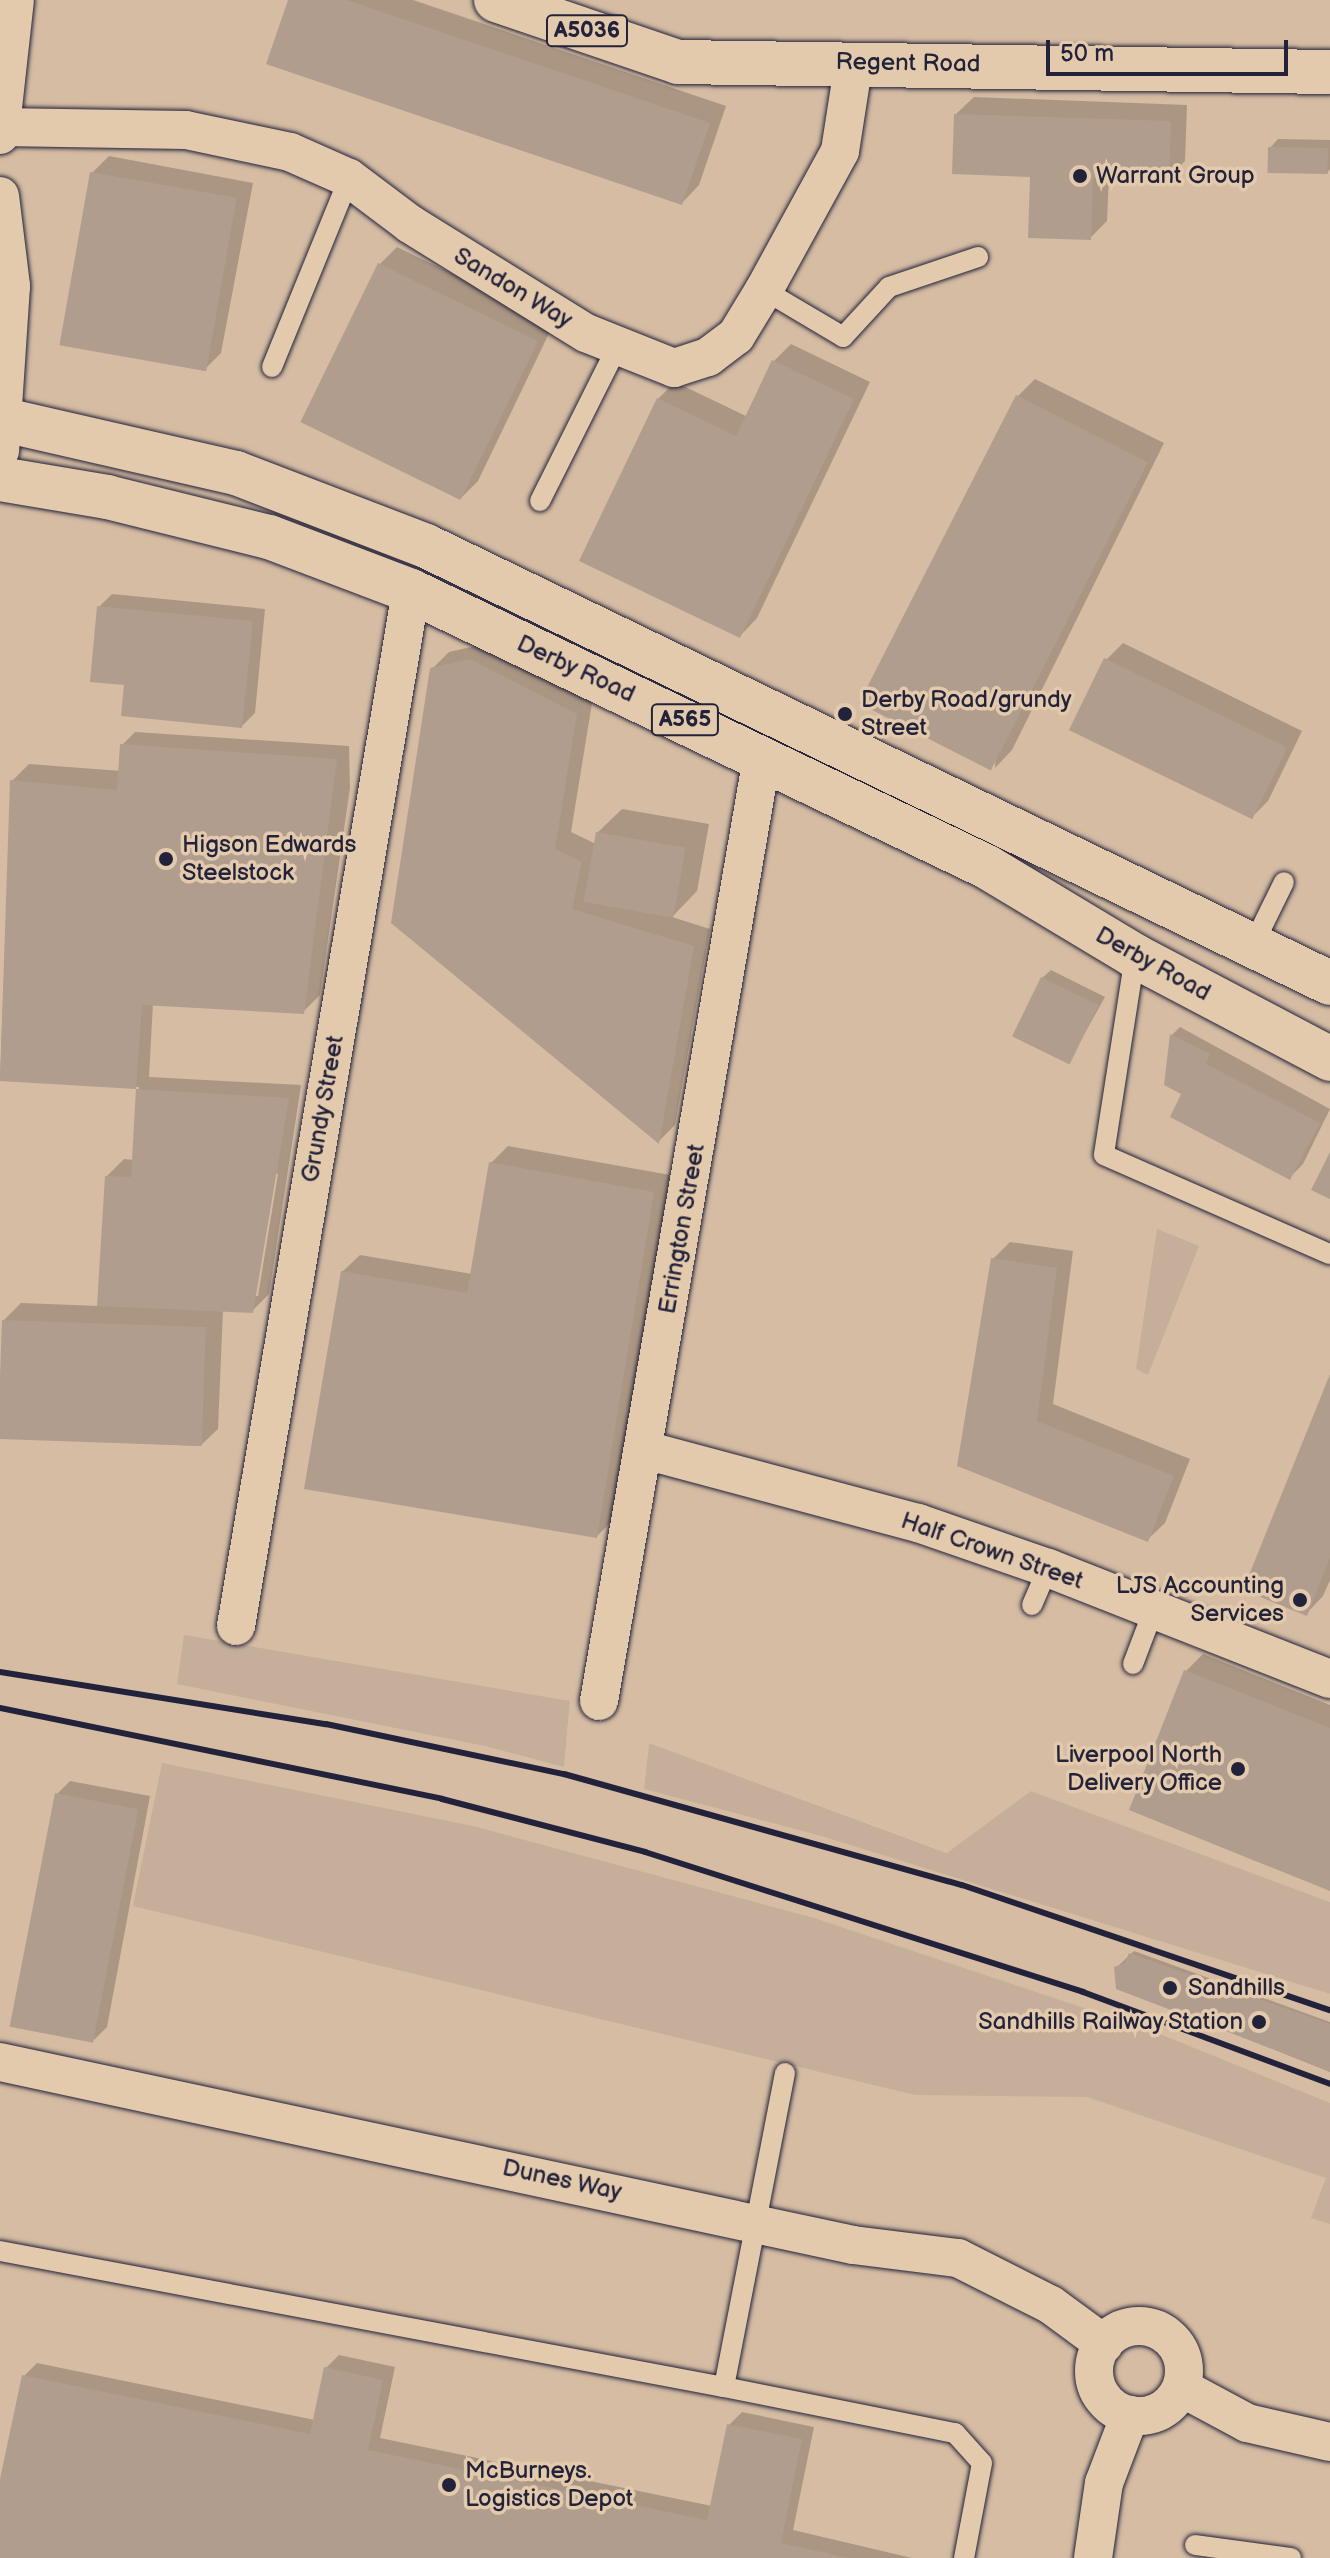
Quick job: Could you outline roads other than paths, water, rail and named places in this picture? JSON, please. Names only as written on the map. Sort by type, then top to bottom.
[{"type":"main road","name":"Regent Road","points":[[496,0],[678,62],[854,62],[1330,72]]},
{"type":"main road","name":"Derby Road","points":[[1,430],[236,473],[426,546],[1330,983]]},
{"type":"main road","name":"Derby Road","points":[[0,479],[107,497],[269,537],[411,591],[987,867],[1135,956],[1330,1059]]},
{"type":"street","points":[[0,135],[8,22]]},
{"type":"street","name":"Sandon Way","points":[[1,127],[223,134],[290,152],[349,178],[410,224],[617,347],[674,368],[708,357],[736,336],[764,290],[840,151],[854,62]]},
{"type":"street","points":[[0,205],[11,286],[1,430]]},
{"type":"street","name":"Grundy Street","points":[[236,1626],[411,591]]},
{"type":"street","name":"Errington Street","points":[[599,1701],[645,1450],[762,757]]},
{"type":"street","name":"Half Crown Street","points":[[645,1450],[918,1523],[1048,1568],[1330,1679]]},
{"type":"street","name":"Dunes Way","points":[[0,2062],[754,2220],[853,2245],[958,2258],[1051,2305],[1104,2344]]},
{"type":"street","points":[[1135,2326],[1163,2332],[1182,2357],[1182,2388],[1161,2411],[1130,2415],[1106,2402],[1098,2390],[1095,2362],[1104,2344],[1120,2330],[1135,2326]]},
{"type":"street","points":[[1182,2388],[1247,2423],[1330,2442]]},
{"type":"street","points":[[1093,2558],[1104,2483],[1130,2415]]},
{"type":"lane","points":[[272,367],[349,178]]},
{"type":"lane","points":[[764,290],[843,337],[889,287],[978,257]]},
{"type":"lane","points":[[540,501],[617,347]]},
{"type":"lane","points":[[1253,945],[1284,882]]},
{"type":"lane","points":[[1135,956],[1104,1155],[1330,1254]]},
{"type":"lane","points":[[1032,1605],[1048,1568]]},
{"type":"lane","points":[[1133,1664],[1154,1609]]},
{"type":"lane","points":[[724,2387],[785,2073]]},
{"type":"lane","points":[[0,2251],[955,2433],[982,2463],[964,2558]]},
{"type":"lane","points":[[1195,2545],[1291,2558]]},
{"type":"railway","points":[[0,1672],[326,1724],[564,1774],[962,1885],[1330,2010]]},
{"type":"railway","points":[[0,1708],[442,1799],[645,1852],[1083,1992],[1330,2084]]},
{"type":"place","name":"Warrant Group","points":[[1080,176]]},
{"type":"place","name":"Derby Road/grundy Street","points":[[845,714]]},
{"type":"place","name":"Higson Edwards Steelstock","points":[[166,859]]},
{"type":"place","name":"LJS Accounting Services","points":[[1300,1600]]},
{"type":"place","name":"Liverpool North Delivery Office","points":[[1238,1769]]},
{"type":"place","name":"Sandhills","points":[[1170,1988]]},
{"type":"place","name":"Sandhills Railway Station","points":[[1259,2022]]},
{"type":"place","name":"McBurneys. Logistics Depot","points":[[449,2485]]}]
